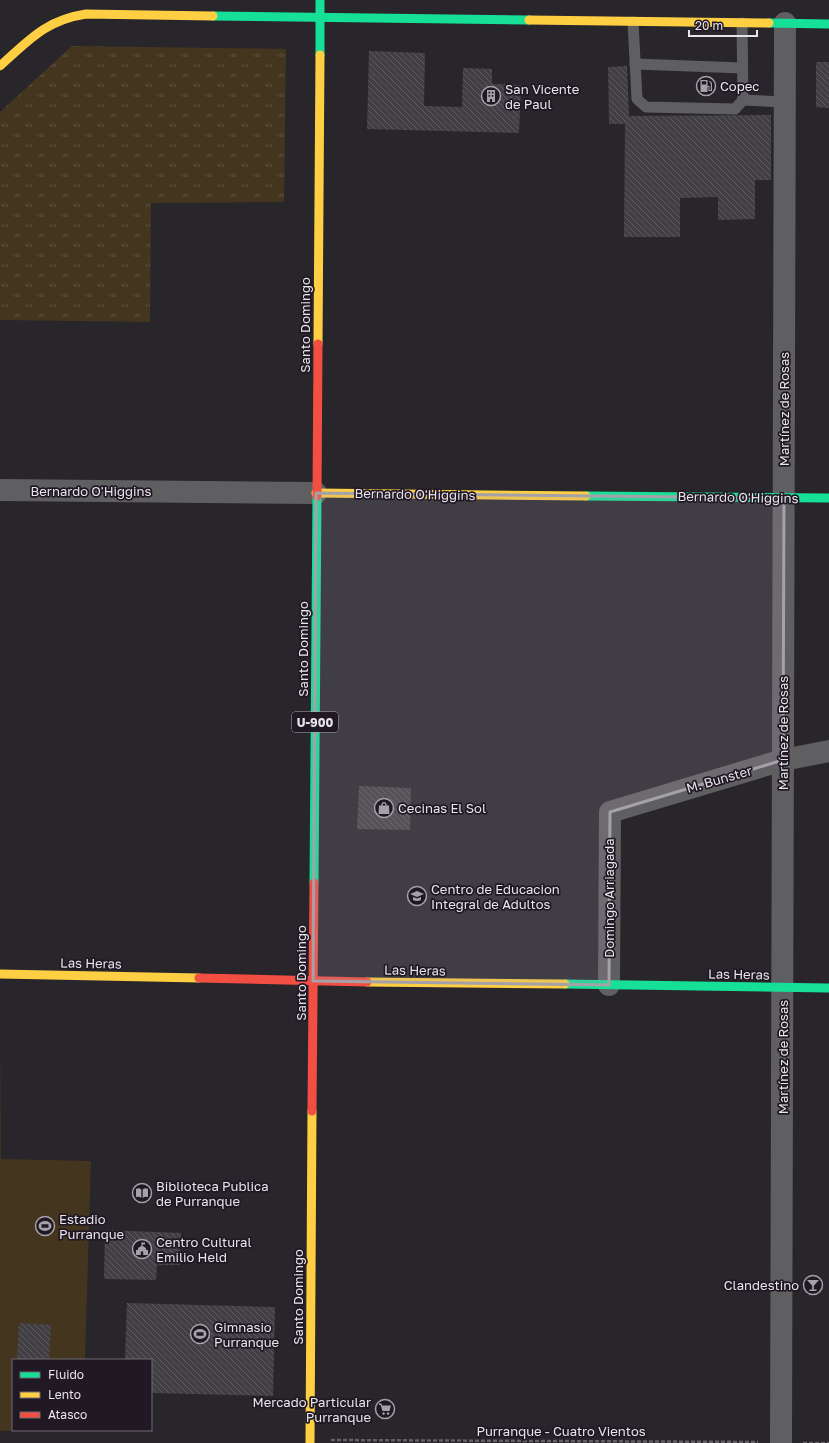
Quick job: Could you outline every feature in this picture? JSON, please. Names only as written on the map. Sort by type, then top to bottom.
[{"type":"main road","name":"Santo Domingo","points":[[310,1441],[320,0]]},
{"type":"main road","points":[[0,66],[40,29],[52,22],[75,15],[829,24]]},
{"type":"main road","name":"Bernardo O'Higgins","points":[[316,493],[829,498]]},
{"type":"main road","name":"Las Heras","points":[[0,974],[314,981],[829,988]]},
{"type":"street","name":"Martínez de Rosas","points":[[781,1443],[785,23]]},
{"type":"street","name":"Bernardo O'Higgins","points":[[0,490],[316,493]]},
{"type":"street","name":"M. Bunster","points":[[610,812],[783,760],[829,751]]},
{"type":"street","name":"Domingo Arriagada","points":[[609,985],[610,812]]},
{"type":"lane","points":[[633,22],[637,99],[646,107],[736,109],[743,100],[742,23]]},
{"type":"lane","points":[[635,64],[742,68]]},
{"type":"lane","points":[[743,100],[785,102]]},
{"type":"path","name":"Purranque - Cuatro Vientos","points":[[310,1441],[829,1443]]},
{"type":"highlighted area","points":[[316,493],[784,498],[783,760],[610,812],[609,985],[313,981]]},
{"type":"green space","points":[[72,46],[286,49],[284,202],[151,203],[150,322],[0,320],[0,112]]},
{"type":"green space","name":"Estadio Purranque","points":[[0,1029],[1,1159],[91,1161],[85,1359],[12,1359],[12,1431],[0,1431]]},
{"type":"building","name":"San Vicente de Paul","points":[[369,51],[425,53],[424,106],[462,107],[463,68],[492,69],[492,84],[521,85],[519,133],[367,129]]},
{"type":"building","points":[[816,62],[829,62],[829,108],[816,107]]},
{"type":"building","points":[[627,66],[629,116],[771,115],[771,180],[755,180],[755,219],[718,220],[718,197],[680,198],[680,237],[624,237],[625,124],[609,124],[608,67]]},
{"type":"building","name":"Cecinas El Sol","points":[[359,786],[411,788],[410,830],[357,829]]},
{"type":"building","name":"Centro Cultural Emilio Held","points":[[105,1230],[181,1233],[179,1265],[157,1265],[156,1280],[104,1279]]},
{"type":"building","name":"Gimnasio Purranque","points":[[127,1303],[275,1307],[273,1396],[152,1393],[152,1359],[125,1359]]},
{"type":"building","points":[[19,1323],[51,1325],[49,1359],[17,1359]]},
{"type":"traffic: fast","points":[[320,0],[320,55]]},
{"type":"traffic: fast","points":[[213,16],[529,20]]},
{"type":"traffic: fast","points":[[769,23],[829,24]]},
{"type":"traffic: fast","points":[[314,883],[317,496]]},
{"type":"traffic: fast","points":[[586,496],[829,498]]},
{"type":"traffic: fast","points":[[565,984],[829,988]]},
{"type":"traffic: slow","points":[[0,66],[39,32],[49,26],[72,17],[86,14],[213,16]]},
{"type":"traffic: slow","points":[[529,20],[769,23]]},
{"type":"traffic: slow","points":[[318,344],[320,55]]},
{"type":"traffic: slow","points":[[316,493],[586,496]]},
{"type":"traffic: slow","points":[[0,974],[199,978]]},
{"type":"traffic: slow","points":[[367,982],[565,984]]},
{"type":"traffic: slow","points":[[310,1443],[312,1111]]},
{"type":"traffic: jam","points":[[317,496],[318,344]]},
{"type":"traffic: jam","points":[[312,1111],[314,883]]},
{"type":"traffic: jam","points":[[199,978],[367,982]]},
{"type":"place","name":"Copec","points":[[706,86]]},
{"type":"place","name":"San Vicente de Paul","points":[[491,96]]},
{"type":"place","name":"Cecinas El Sol","points":[[384,808]]},
{"type":"place","name":"Centro de Educacion Integral de Adultos","points":[[417,896]]},
{"type":"place","name":"Biblioteca Publica de Purranque","points":[[142,1193]]},
{"type":"place","name":"Estadio Purranque","points":[[45,1226]]},
{"type":"place","name":"Centro Cultural Emilio Held","points":[[142,1249]]},
{"type":"place","name":"Clandestino","points":[[813,1285]]},
{"type":"place","name":"Gimnasio Purranque","points":[[200,1334]]},
{"type":"place","name":"Mercado Particular Purranque","points":[[385,1409]]}]
